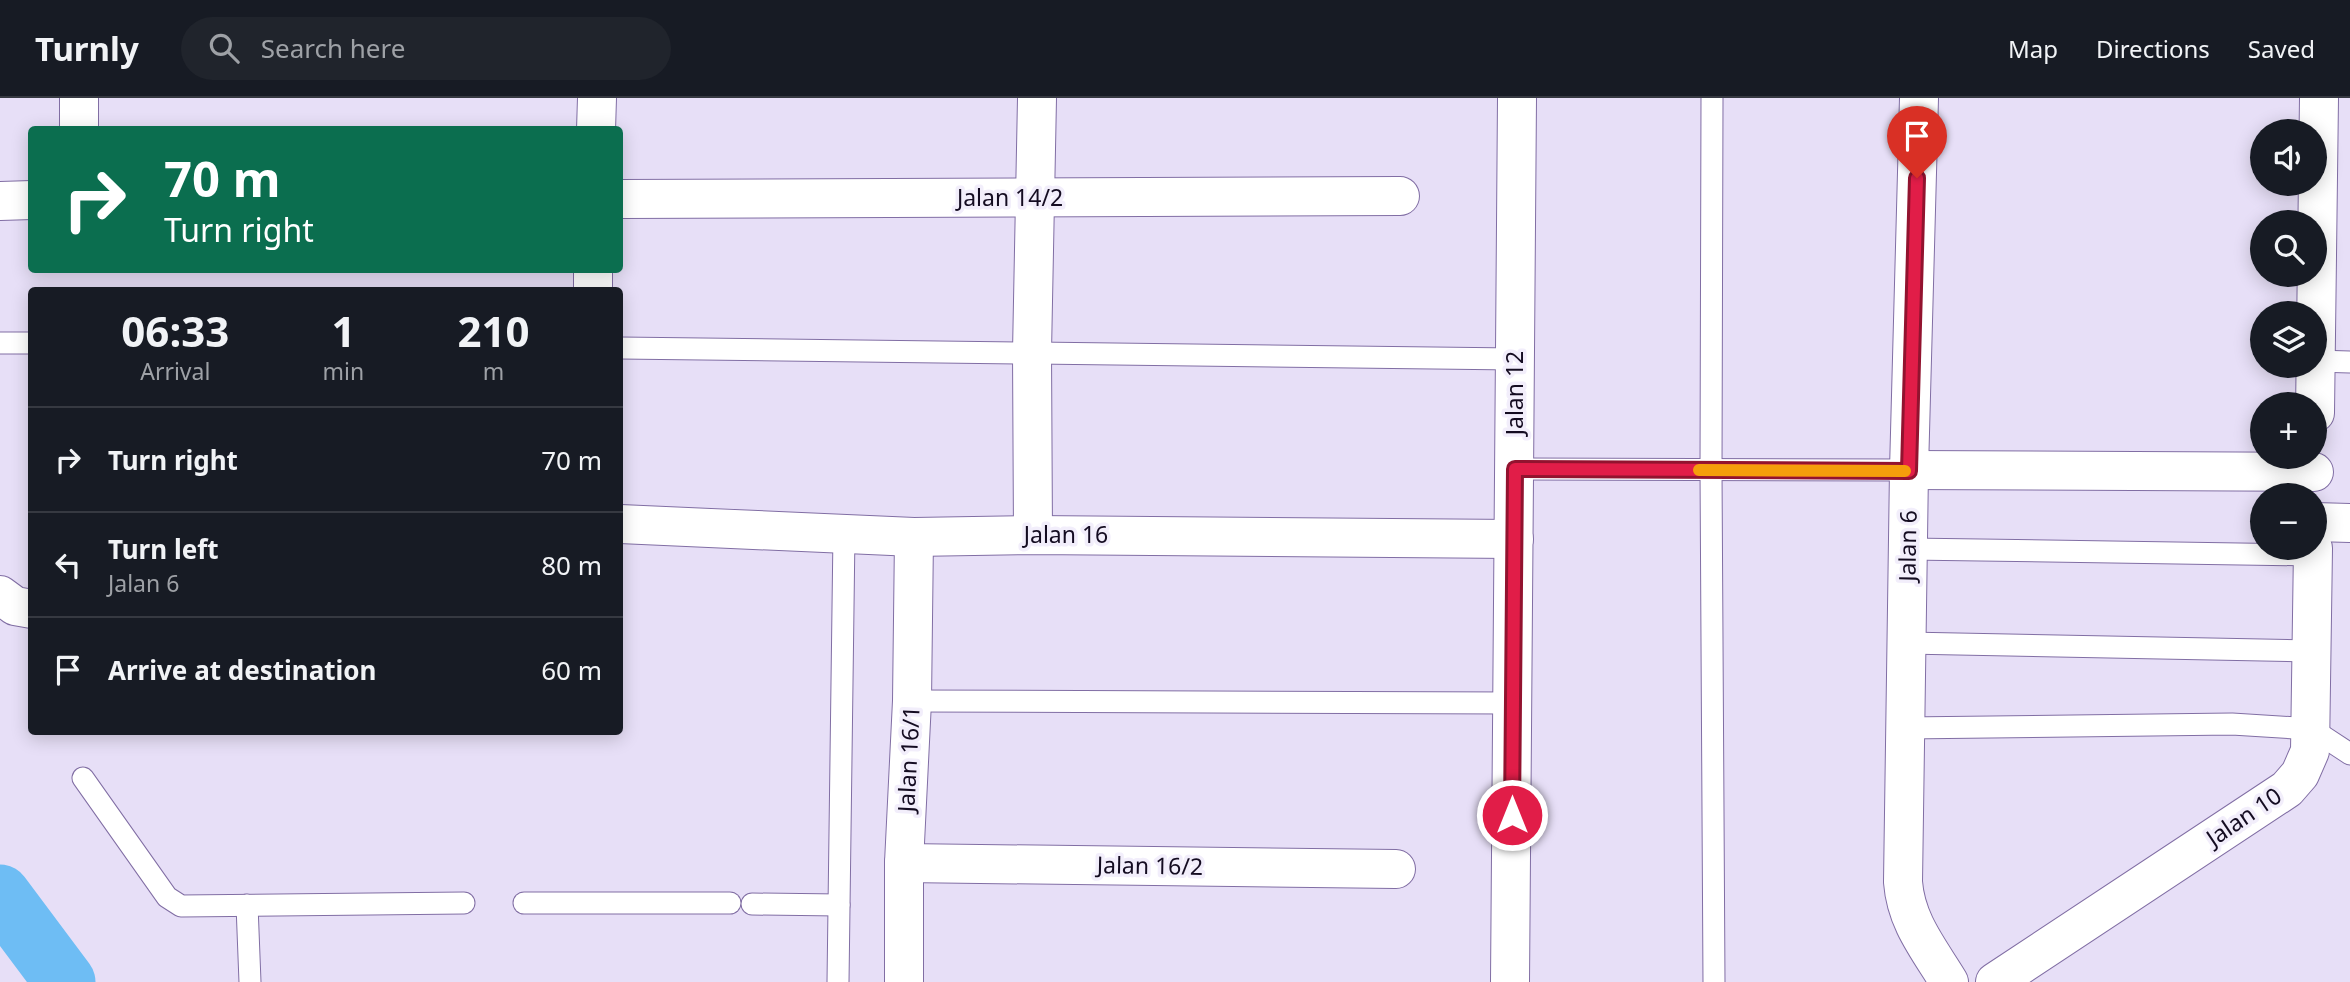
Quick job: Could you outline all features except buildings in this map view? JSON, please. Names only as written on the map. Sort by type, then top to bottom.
[{"type":"street","points":[[79,98],[79,126]]},
{"type":"street","points":[[597,98],[597,126]]},
{"type":"street","points":[[1032,535],[1037,98]]},
{"type":"street","name":"Jalan 12","points":[[1510,982],[1517,98]]},
{"type":"street","name":"Jalan 6","points":[[1919,98],[1909,471],[1905,903],[1916,928],[1950,982]]},
{"type":"street","points":[[2317,301],[2319,98]]},
{"type":"street","name":"Jalan 14/2","points":[[623,199],[1400,196]]},
{"type":"street","points":[[0,201],[28,200]]},
{"type":"street","points":[[1909,471],[2314,475]]},
{"type":"street","points":[[2327,535],[2350,523]]},
{"type":"street","name":"Jalan 16","points":[[623,524],[914,537],[1032,535],[1514,539]]},
{"type":"street","name":"Jalan 16/1","points":[[904,982],[904,863],[912,701],[914,537]]},
{"type":"street","name":"Jalan 10","points":[[1994,982],[2287,789],[2300,774],[2310,751],[2312,729],[2314,560]]},
{"type":"street","name":"Jalan 16/2","points":[[904,863],[1396,869]]},
{"type":"lane","points":[[1712,98],[1714,982]]},
{"type":"lane","points":[[0,343],[28,343]]},
{"type":"lane","points":[[623,348],[1515,359]]},
{"type":"lane","points":[[2327,361],[2350,362]]},
{"type":"lane","points":[[1515,469],[1909,471]]},
{"type":"lane","points":[[838,982],[844,533]]},
{"type":"lane","points":[[1909,549],[2250,543]]},
{"type":"lane","points":[[1907,643],[2312,651]]},
{"type":"lane","points":[[912,701],[1513,703]]},
{"type":"lane","points":[[1905,728],[2232,724],[2312,729],[2350,754]]},
{"type":"lane","points":[[83,778],[167,897],[181,906],[464,903]]},
{"type":"lane","points":[[524,903],[730,903]]},
{"type":"lane","points":[[752,904],[839,905]]},
{"type":"lane","points":[[247,905],[250,982]]},
{"type":"waterway","points":[[0,895],[65,982]]},
{"type":"slow traffic","points":[[1699,470],[1905,471]]},
{"type":"route","points":[[1512,815],[1515,469],[1909,471],[1917,178]]}]
